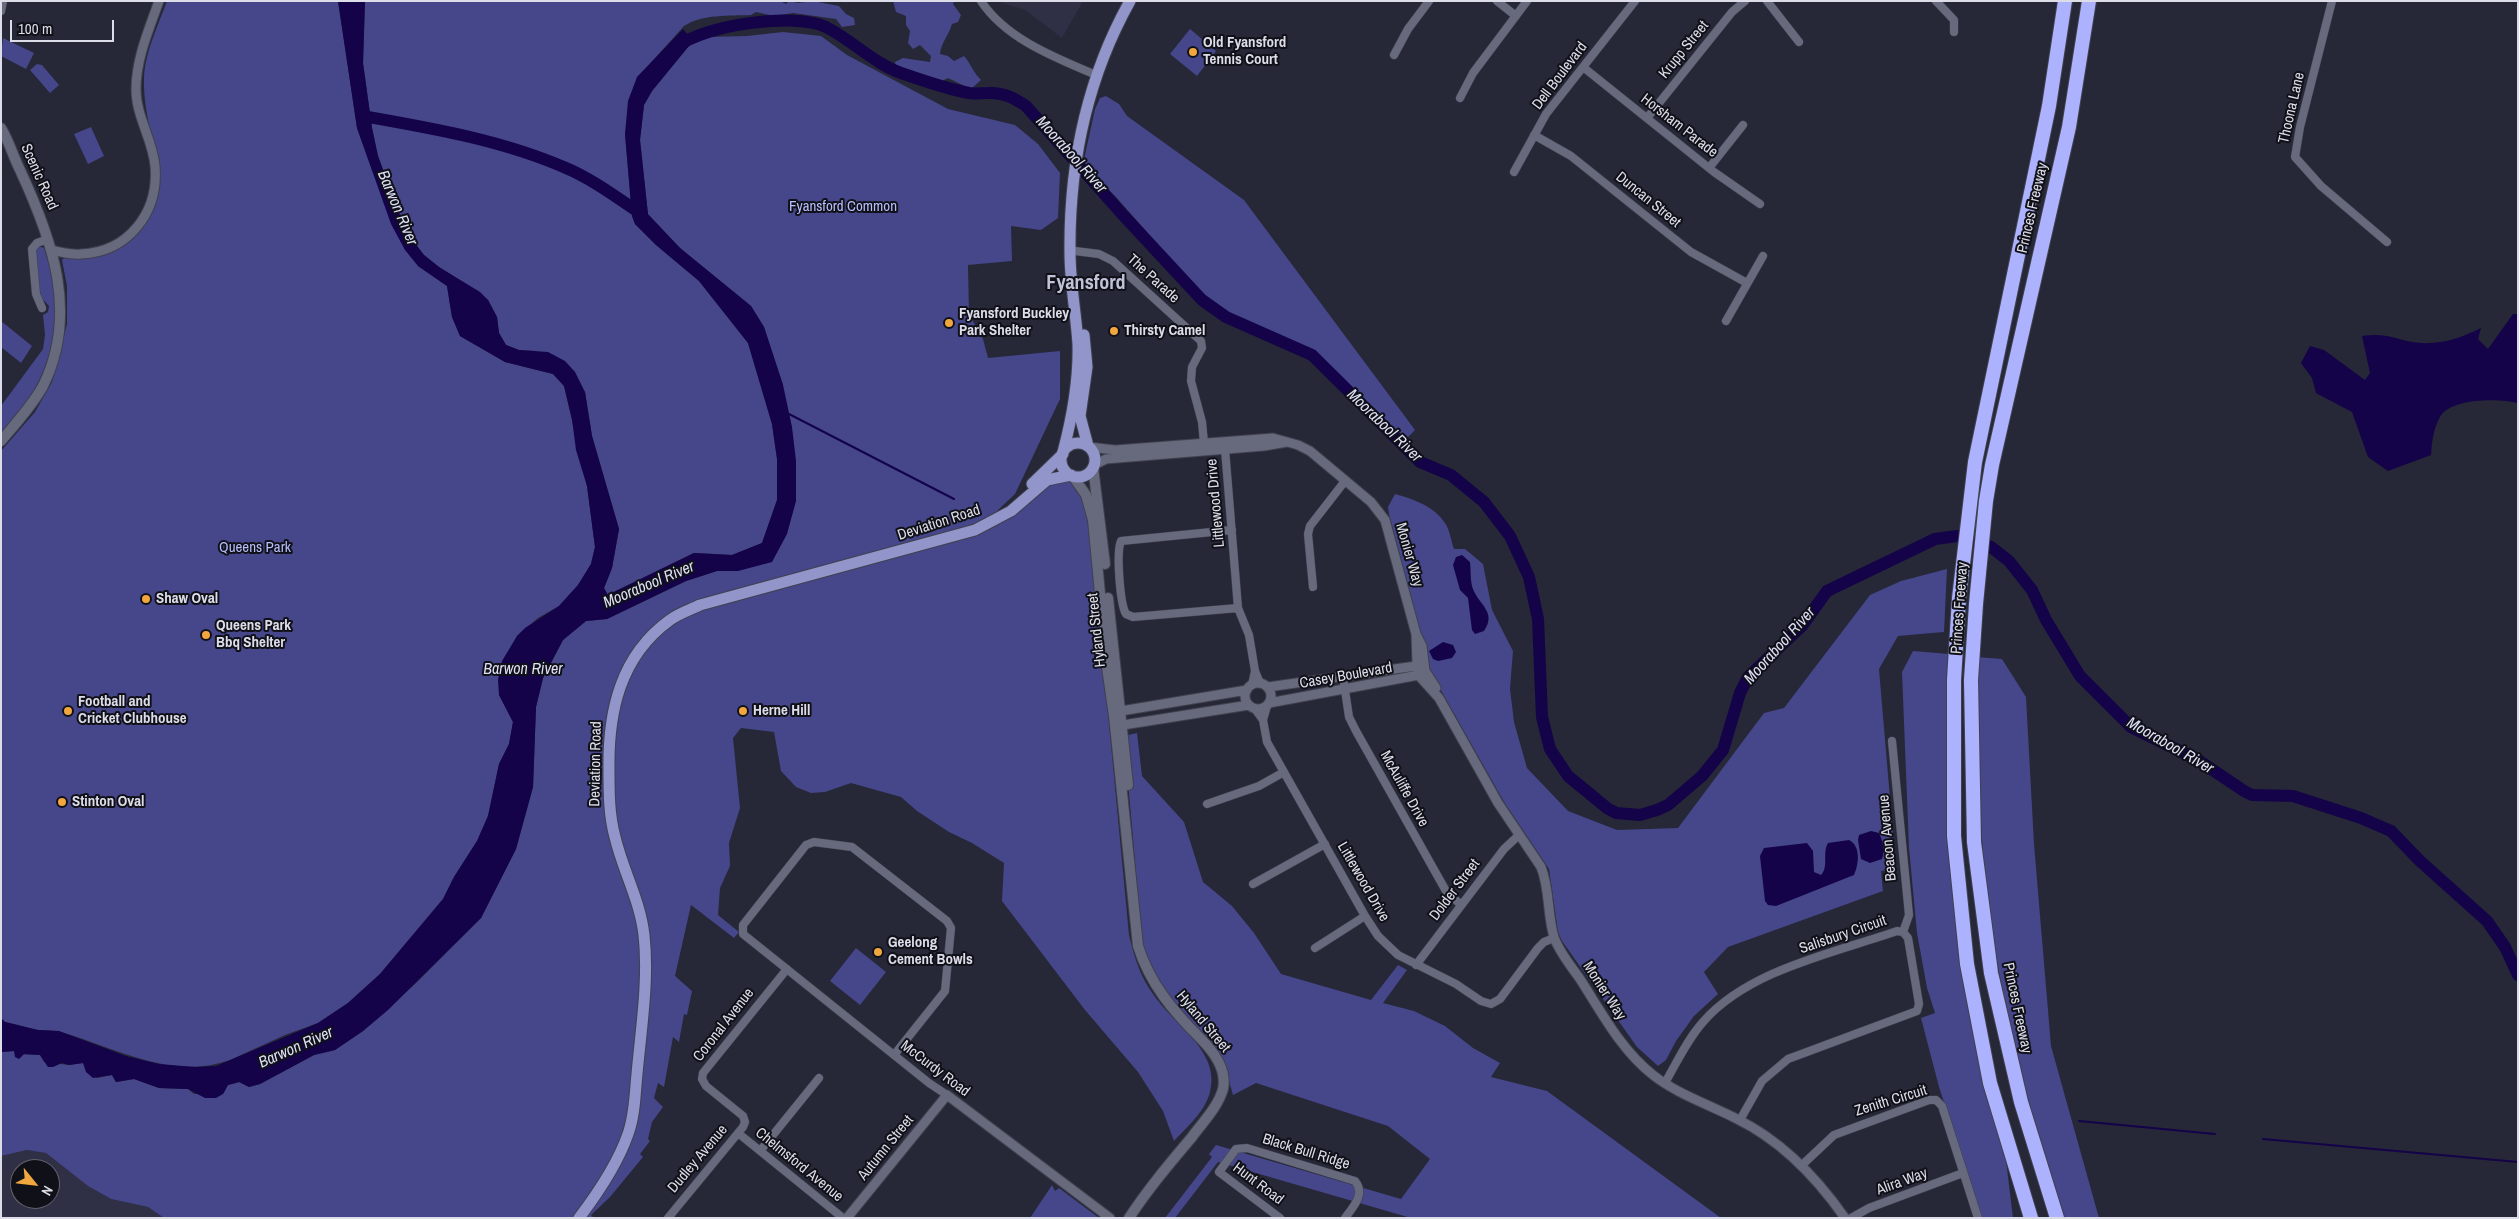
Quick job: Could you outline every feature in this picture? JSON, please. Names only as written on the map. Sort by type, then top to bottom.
[{"type":"highway","name":"Princes Freeway","points":[[2031,1218],[1990,1083],[1966,964],[1954,836],[1954,680],[1959,598],[1975,462],[2048,106],[2065,1]]},
{"type":"highway","name":"Princes Freeway","points":[[2057,1218],[2021,1102],[1991,974],[1974,842],[1971,680],[1986,501],[1992,465],[2069,127],[2089,1]]},
{"type":"main road","points":[[1082,346],[1074,400],[1063,453],[1062,465],[1071,475],[1084,475],[1094,466],[1094,454],[1088,446],[1080,416],[1086,377],[1072,251],[1075,170],[1083,122],[1096,75],[1106,48],[1130,1]]},
{"type":"main road","name":"Scenic Road","points":[[1,128],[39,210],[57,268],[60,292],[58,345],[42,386],[30,406],[1,440]]},
{"type":"main road","points":[[1063,453],[1073,443],[1088,446]]},
{"type":"main road","name":"Deviation Road","points":[[994,520],[1063,453]]},
{"type":"main road","name":"Hyland Street","points":[[1094,466],[1102,528],[1119,718],[1124,804],[1134,914],[1143,961],[1169,1006],[1216,1057],[1221,1068],[1223,1088],[1219,1100],[1207,1119],[1129,1218]]},
{"type":"main road","name":"Deviation Road","points":[[578,1218],[595,1195],[629,1132],[640,1036],[644,935],[638,899],[615,839],[610,812],[610,727],[619,687],[627,667],[656,631],[671,619],[700,605],[975,530],[1016,507],[1047,480],[1071,475]]},
{"type":"main road","name":"Hyland Street","points":[[1071,475],[1083,488],[1092,510],[1107,667],[1119,718],[1131,814],[1129,851]]},
{"type":"street","points":[[1,11],[3,1]]},
{"type":"street","points":[[42,308],[36,296],[32,249],[37,243],[78,254],[100,252],[112,247],[134,232],[148,212],[154,191],[155,168],[140,116],[136,88],[138,66],[159,1]]},
{"type":"street","points":[[981,1],[1008,29],[1031,45],[1096,75]]},
{"type":"street","points":[[1394,55],[1408,29],[1429,1]]},
{"type":"street","points":[[1497,1],[1516,16]]},
{"type":"street","points":[[1460,98],[1473,73],[1527,1]]},
{"type":"street","name":"Dell Boulevard","points":[[1514,172],[1548,111],[1635,1]]},
{"type":"street","name":"Krupp Street","points":[[1647,118],[1732,12],[1745,1]]},
{"type":"street","points":[[1767,1],[1798,42]]},
{"type":"street","points":[[1936,1],[1954,20],[1954,32]]},
{"type":"street","name":"Thoona Lane","points":[[2332,1],[2300,127],[2295,157],[2321,186],[2388,242]]},
{"type":"street","name":"Horsham Parade","points":[[1583,68],[1709,168],[1760,204]]},
{"type":"street","points":[[1709,168],[1743,125]]},
{"type":"street","name":"Duncan Street","points":[[1534,135],[1571,156],[1691,252],[1747,283]]},
{"type":"street","name":"The Parade","points":[[1072,251],[1095,253],[1113,261],[1199,340],[1202,345],[1192,367],[1190,378],[1203,425],[1204,447]]},
{"type":"street","points":[[1726,321],[1763,256]]},
{"type":"street","name":"Monier Way","points":[[1088,446],[1112,450],[1287,442],[1310,451],[1371,502],[1385,520],[1416,634],[1422,670],[1435,686],[1439,698],[1498,803],[1544,876],[1554,938],[1630,1053],[1654,1076],[1665,1083],[1740,1120],[1779,1144],[1802,1166],[1846,1218]]},
{"type":"street","name":"Littlewood Drive","points":[[1225,446],[1238,608],[1249,635],[1257,687]]},
{"type":"street","name":"Monier Way","points":[[1094,466],[1106,459],[1204,447]]},
{"type":"street","points":[[1313,587],[1308,534],[1310,526],[1345,480]]},
{"type":"street","points":[[1232,530],[1121,541],[1118,551],[1125,613],[1133,617],[1238,608]]},
{"type":"street","name":"Casey Boulevard","points":[[1119,718],[1257,687],[1422,670]]},
{"type":"street","name":"Casey Boulevard","points":[[1252,707],[1345,690],[1422,670]]},
{"type":"street","name":"McAuliffe Drive","points":[[1343,677],[1349,717],[1356,732],[1446,891],[1461,905]]},
{"type":"street","points":[[1119,718],[1252,707],[1246,696],[1257,687],[1271,695],[1268,705]]},
{"type":"street","name":"Littlewood Drive","points":[[1268,705],[1263,720],[1267,742],[1365,916],[1389,947],[1416,965],[1456,984],[1482,1001],[1491,1004],[1500,999],[1538,948],[1544,942],[1554,938]]},
{"type":"street","name":"Littlewood Drive","points":[[1252,707],[1263,720]]},
{"type":"street","name":"Beacon Avenue","points":[[1892,741],[1909,915],[1903,932]]},
{"type":"street","points":[[1207,804],[1259,786],[1284,772]]},
{"type":"street","name":"Dolder Street","points":[[1416,965],[1504,849],[1519,835]]},
{"type":"street","name":"McCurdy Road","points":[[894,1055],[945,991],[951,928],[947,921],[852,846],[814,842],[806,845],[742,926],[742,932],[746,938],[894,1055],[1110,1218]]},
{"type":"street","points":[[1253,884],[1325,844]]},
{"type":"street","points":[[1315,948],[1365,916]]},
{"type":"street","name":"Salisbury Circuit","points":[[1665,1083],[1694,1032],[1713,1011],[1733,994],[1776,972],[1897,931],[1903,932],[1908,938],[1919,1004],[1917,1011],[1788,1059],[1762,1081],[1740,1120]]},
{"type":"street","name":"Coronal Avenue","points":[[743,1116],[706,1086],[703,1075],[787,969]]},
{"type":"street","points":[[760,1150],[818,1078]]},
{"type":"street","name":"Autumn Street","points":[[847,1218],[947,1095]]},
{"type":"street","name":"Zenith Circuit","points":[[1802,1166],[1823,1143],[1840,1132],[1932,1100],[1942,1106],[1978,1218]]},
{"type":"street","name":"Dudley Avenue","points":[[668,1218],[738,1133],[745,1122],[743,1116]]},
{"type":"street","name":"Chelmsford Avenue","points":[[738,1133],[842,1218]]},
{"type":"street","name":"Black Bull Ridge","points":[[1219,1172],[1232,1153],[1241,1148],[1350,1179],[1359,1186],[1360,1195],[1345,1218]]},
{"type":"street","name":"Hunt Road","points":[[1219,1172],[1280,1218]]},
{"type":"street","name":"Alira Way","points":[[1851,1218],[1869,1208],[1963,1173]]},
{"type":"shaded area","points":[[997,1],[1083,1],[1062,38],[1025,10]]},
{"type":"shaded area","points":[[27,1150],[46,1153],[54,1159],[10,1159],[10,1209],[60,1209],[60,1164],[88,1186],[111,1199],[148,1207],[164,1218],[1,1218],[1,1156]]},
{"type":"green space","name":"Queens Park","points":[[167,1],[338,1],[357,128],[372,170],[418,266],[447,286],[452,317],[460,336],[505,362],[553,374],[564,386],[587,486],[595,547],[591,564],[578,585],[559,606],[538,618],[517,636],[499,695],[513,722],[509,744],[499,764],[488,816],[477,841],[454,877],[443,899],[380,974],[348,1003],[318,1023],[285,1035],[230,1060],[187,1067],[144,1060],[61,1032],[34,1029],[5,1022],[1,1018],[1,451],[35,412],[52,382],[67,324],[67,286],[62,260],[65,257],[90,258],[107,254],[122,246],[145,223],[154,204],[157,185],[156,165],[145,103],[144,81],[146,61],[152,40]]},
{"type":"green space","points":[[365,1],[780,1],[786,4],[789,1],[798,3],[813,1],[839,6],[846,14],[854,18],[855,25],[842,27],[836,19],[793,13],[774,16],[756,12],[751,15],[716,16],[691,22],[684,26],[637,78],[625,134],[632,216],[635,224],[656,245],[699,281],[748,343],[772,424],[777,459],[777,500],[762,543],[732,555],[694,553],[607,595],[604,588],[612,568],[619,529],[592,436],[585,392],[536,351],[519,350],[506,345],[499,333],[497,317],[488,300],[424,255],[402,221],[378,156],[372,128],[363,63]]},
{"type":"green space","points":[[893,1],[954,1],[953,4],[961,15],[958,22],[952,24],[940,54],[948,56],[954,61],[964,56],[981,80],[971,89],[948,78],[938,83],[896,69],[895,62],[903,58],[930,62],[931,56],[920,45],[913,49],[908,43],[910,31],[906,25],[906,16],[896,12]]},
{"type":"green space","name":"Old Fyansford Tennis Court","points":[[1190,29],[1216,51],[1197,76],[1170,54]]},
{"type":"green space","name":"Fyansford Common","points":[[783,32],[821,36],[847,55],[948,109],[1015,125],[1038,144],[1060,173],[1058,218],[1041,230],[1011,226],[1012,261],[968,265],[969,314],[983,339],[988,358],[1060,351],[1060,399],[1015,494],[997,511],[995,519],[1041,484],[1071,475],[1079,489],[1091,532],[1129,935],[1138,966],[1148,987],[1193,1039],[1209,1064],[1212,1077],[1210,1092],[1200,1113],[1174,1141],[1163,1111],[1138,1072],[1085,1010],[1002,901],[1004,863],[972,843],[949,832],[917,811],[901,797],[851,783],[825,792],[811,793],[796,787],[781,771],[774,732],[741,728],[733,738],[740,808],[729,843],[730,866],[720,888],[718,915],[739,932],[734,938],[691,905],[675,976],[692,991],[687,1015],[684,1014],[679,1042],[673,1037],[664,1087],[658,1083],[654,1098],[663,1107],[652,1122],[648,1139],[650,1141],[640,1154],[643,1157],[610,1197],[591,1215],[594,1218],[164,1218],[148,1207],[111,1199],[88,1186],[60,1164],[60,1159],[54,1159],[46,1153],[27,1150],[1,1156],[1,1052],[15,1051],[16,1054],[40,1055],[44,1062],[69,1065],[83,1063],[97,1078],[112,1075],[116,1082],[134,1079],[159,1088],[188,1089],[194,1094],[223,1094],[228,1085],[240,1082],[249,1087],[260,1084],[314,1055],[335,1050],[363,1031],[416,983],[481,918],[516,849],[533,787],[536,707],[543,678],[563,640],[586,621],[607,619],[686,581],[717,571],[738,571],[787,534],[783,385],[764,327],[751,306],[680,248],[648,215],[640,140],[644,105],[652,91],[693,41],[706,37],[747,36]]},
{"type":"green space","points":[[3,38],[34,53],[26,69],[1,56]]},
{"type":"green space","points":[[37,64],[42,65],[59,85],[50,93],[30,70]]},
{"type":"green space","points":[[1106,96],[1119,104],[1127,116],[1244,200],[1415,430],[1401,444],[1312,355],[1296,346],[1253,335],[1198,290],[1116,197],[1083,164],[1095,109],[1100,98]]},
{"type":"green space","points":[[91,127],[104,156],[88,164],[74,134]]},
{"type":"green space","points":[[38,246],[44,248],[54,284],[56,318],[54,334],[51,349],[34,391],[1,432],[1,406],[43,349],[45,335],[43,315],[48,312],[49,306],[39,295],[35,251]]},
{"type":"green space","points":[[1,321],[32,346],[21,363],[1,347]]},
{"type":"green space","points":[[1395,494],[1416,501],[1435,512],[1447,526],[1454,549],[1465,549],[1483,564],[1492,610],[1513,651],[1510,689],[1514,722],[1527,768],[1568,811],[1617,830],[1678,828],[1764,713],[1784,708],[1870,595],[1901,581],[1947,569],[1944,632],[1898,636],[1879,669],[1896,869],[1881,871],[1883,891],[1728,947],[1704,972],[1718,994],[1694,1016],[1676,1041],[1666,1060],[1658,1066],[1637,1047],[1562,941],[1558,932],[1549,869],[1504,802],[1426,664],[1425,651],[1389,514],[1388,507]]},
{"type":"green space","points":[[1913,651],[1949,654],[1958,904],[2006,1160],[2013,1218],[1982,1218],[1939,1087],[1921,1018],[1935,1013],[1927,988],[1917,933],[1909,848],[1902,672]]},
{"type":"green space","points":[[1977,657],[2002,659],[2026,697],[2034,844],[2051,1046],[2099,1218],[2065,1218],[2034,1123],[2010,1025],[2000,976],[1985,877],[1979,785]]},
{"type":"green space","points":[[1137,733],[1142,776],[1184,822],[1203,882],[1232,906],[1254,933],[1281,974],[1371,1000],[1398,965],[1407,970],[1383,1003],[1414,1011],[1445,1026],[1473,1048],[1500,1063],[1491,1077],[1547,1091],[1721,1218],[1411,1218],[1218,1162],[1175,1218],[1165,1218],[1212,1157],[1209,1154],[1216,1145],[1401,1199],[1430,1159],[1388,1126],[1256,1083],[1233,1095],[1223,1060],[1215,1047],[1171,1002],[1153,975],[1142,942],[1124,736]]},
{"type":"green space","points":[[856,948],[886,972],[860,1005],[830,981]]},
{"type":"green space","points":[[1052,1185],[1055,1191],[1059,1188],[1099,1218],[1030,1218]]},
{"type":"water","name":"Barwon River","points":[[338,1],[365,1],[363,63],[372,128],[378,156],[402,221],[414,242],[424,255],[439,267],[480,292],[488,300],[497,317],[499,333],[506,345],[519,350],[548,352],[565,361],[575,372],[585,392],[592,436],[619,529],[612,568],[604,588],[608,595],[694,553],[732,555],[762,543],[777,500],[777,459],[772,424],[748,343],[699,281],[656,245],[635,224],[632,216],[625,134],[628,101],[637,77],[683,29],[693,41],[652,91],[644,105],[640,140],[648,214],[680,248],[751,306],[764,327],[783,385],[792,427],[796,461],[796,501],[787,534],[772,562],[738,571],[717,571],[686,581],[607,619],[586,621],[563,640],[543,678],[536,707],[533,787],[516,849],[481,918],[388,1010],[363,1031],[335,1050],[314,1055],[260,1084],[249,1087],[239,1082],[228,1085],[223,1094],[216,1098],[205,1098],[188,1089],[159,1088],[134,1079],[116,1082],[112,1075],[93,1078],[86,1072],[83,1063],[69,1065],[62,1063],[48,1067],[40,1055],[24,1054],[19,1059],[15,1057],[14,1051],[1,1052],[1,1018],[5,1022],[38,1030],[59,1031],[126,1056],[159,1064],[195,1067],[216,1066],[318,1023],[348,1003],[380,974],[443,899],[454,877],[477,841],[488,816],[499,764],[509,744],[513,722],[499,695],[498,680],[502,661],[517,636],[525,628],[559,606],[578,585],[591,564],[595,547],[587,486],[576,450],[572,419],[564,386],[553,374],[505,362],[460,336],[452,317],[447,286],[418,266],[405,250],[391,224],[357,128]]},
{"type":"water","points":[[2513,314],[2518,314],[2518,403],[2488,400],[2454,406],[2445,411],[2440,417],[2433,436],[2431,455],[2388,471],[2368,457],[2352,412],[2316,393],[2312,378],[2301,363],[2310,346],[2324,350],[2365,380],[2370,373],[2362,336],[2383,336],[2412,342],[2430,343],[2456,338],[2481,328],[2478,339],[2488,349]]},
{"type":"water","points":[[1462,555],[1470,562],[1473,589],[1486,609],[1489,619],[1484,631],[1475,634],[1472,630],[1468,598],[1460,590],[1453,565],[1456,557]]},
{"type":"water","points":[[1443,642],[1453,645],[1456,652],[1452,658],[1438,661],[1433,659],[1429,651]]},
{"type":"water","points":[[1871,831],[1879,833],[1883,853],[1882,859],[1870,863],[1861,859],[1858,840],[1859,835]]},
{"type":"water","points":[[1849,840],[1856,846],[1858,856],[1854,875],[1776,906],[1768,905],[1765,901],[1760,856],[1764,848],[1807,843],[1813,851],[1814,872],[1821,875],[1825,868],[1826,847],[1828,843]]},
{"type":"waterway","name":"Moorabool River","points":[[677,47],[707,32],[727,27],[772,21],[812,23],[837,33],[875,60],[896,71],[961,91],[1003,95],[1013,98],[1026,106],[1202,300],[1226,317],[1312,355],[1420,462],[1451,475],[1484,502],[1510,536],[1529,577],[1538,619],[1542,717],[1550,749],[1568,776],[1607,808],[1616,813],[1640,815],[1657,810],[1668,805],[1702,776],[1723,750],[1740,693],[1748,677],[1802,626],[1827,591],[1935,539],[1957,536],[1991,547],[2009,561],[2032,590],[2046,620],[2080,676],[2131,727],[2198,760],[2252,795],[2293,796],[2361,818],[2391,831],[2420,861],[2487,921],[2505,947],[2518,975]]},
{"type":"waterway","points":[[363,116],[492,142],[542,158],[585,177],[640,213]]},
{"type":"waterway","points":[[789,414],[954,499]]},
{"type":"waterway","points":[[2079,1121],[2215,1134]]},
{"type":"waterway","points":[[2263,1139],[2518,1162]]},
{"type":"place","name":"Old Fyansford Tennis Court","points":[[1193,52]]},
{"type":"place","name":"Fyansford Buckley Park Shelter","points":[[949,323]]},
{"type":"place","name":"Thirsty Camel","points":[[1114,331]]},
{"type":"place","name":"Shaw Oval","points":[[146,599]]},
{"type":"place","name":"Queens Park Bbq Shelter","points":[[206,635]]},
{"type":"place","name":"Football and Cricket Clubhouse","points":[[68,711]]},
{"type":"place","name":"Herne Hill","points":[[743,711]]},
{"type":"place","name":"Stinton Oval","points":[[62,802]]},
{"type":"place","name":"Geelong Cement Bowls","points":[[878,952]]},
{"type":"district","name":"Fyansford","points":[[1086,284]]}]
